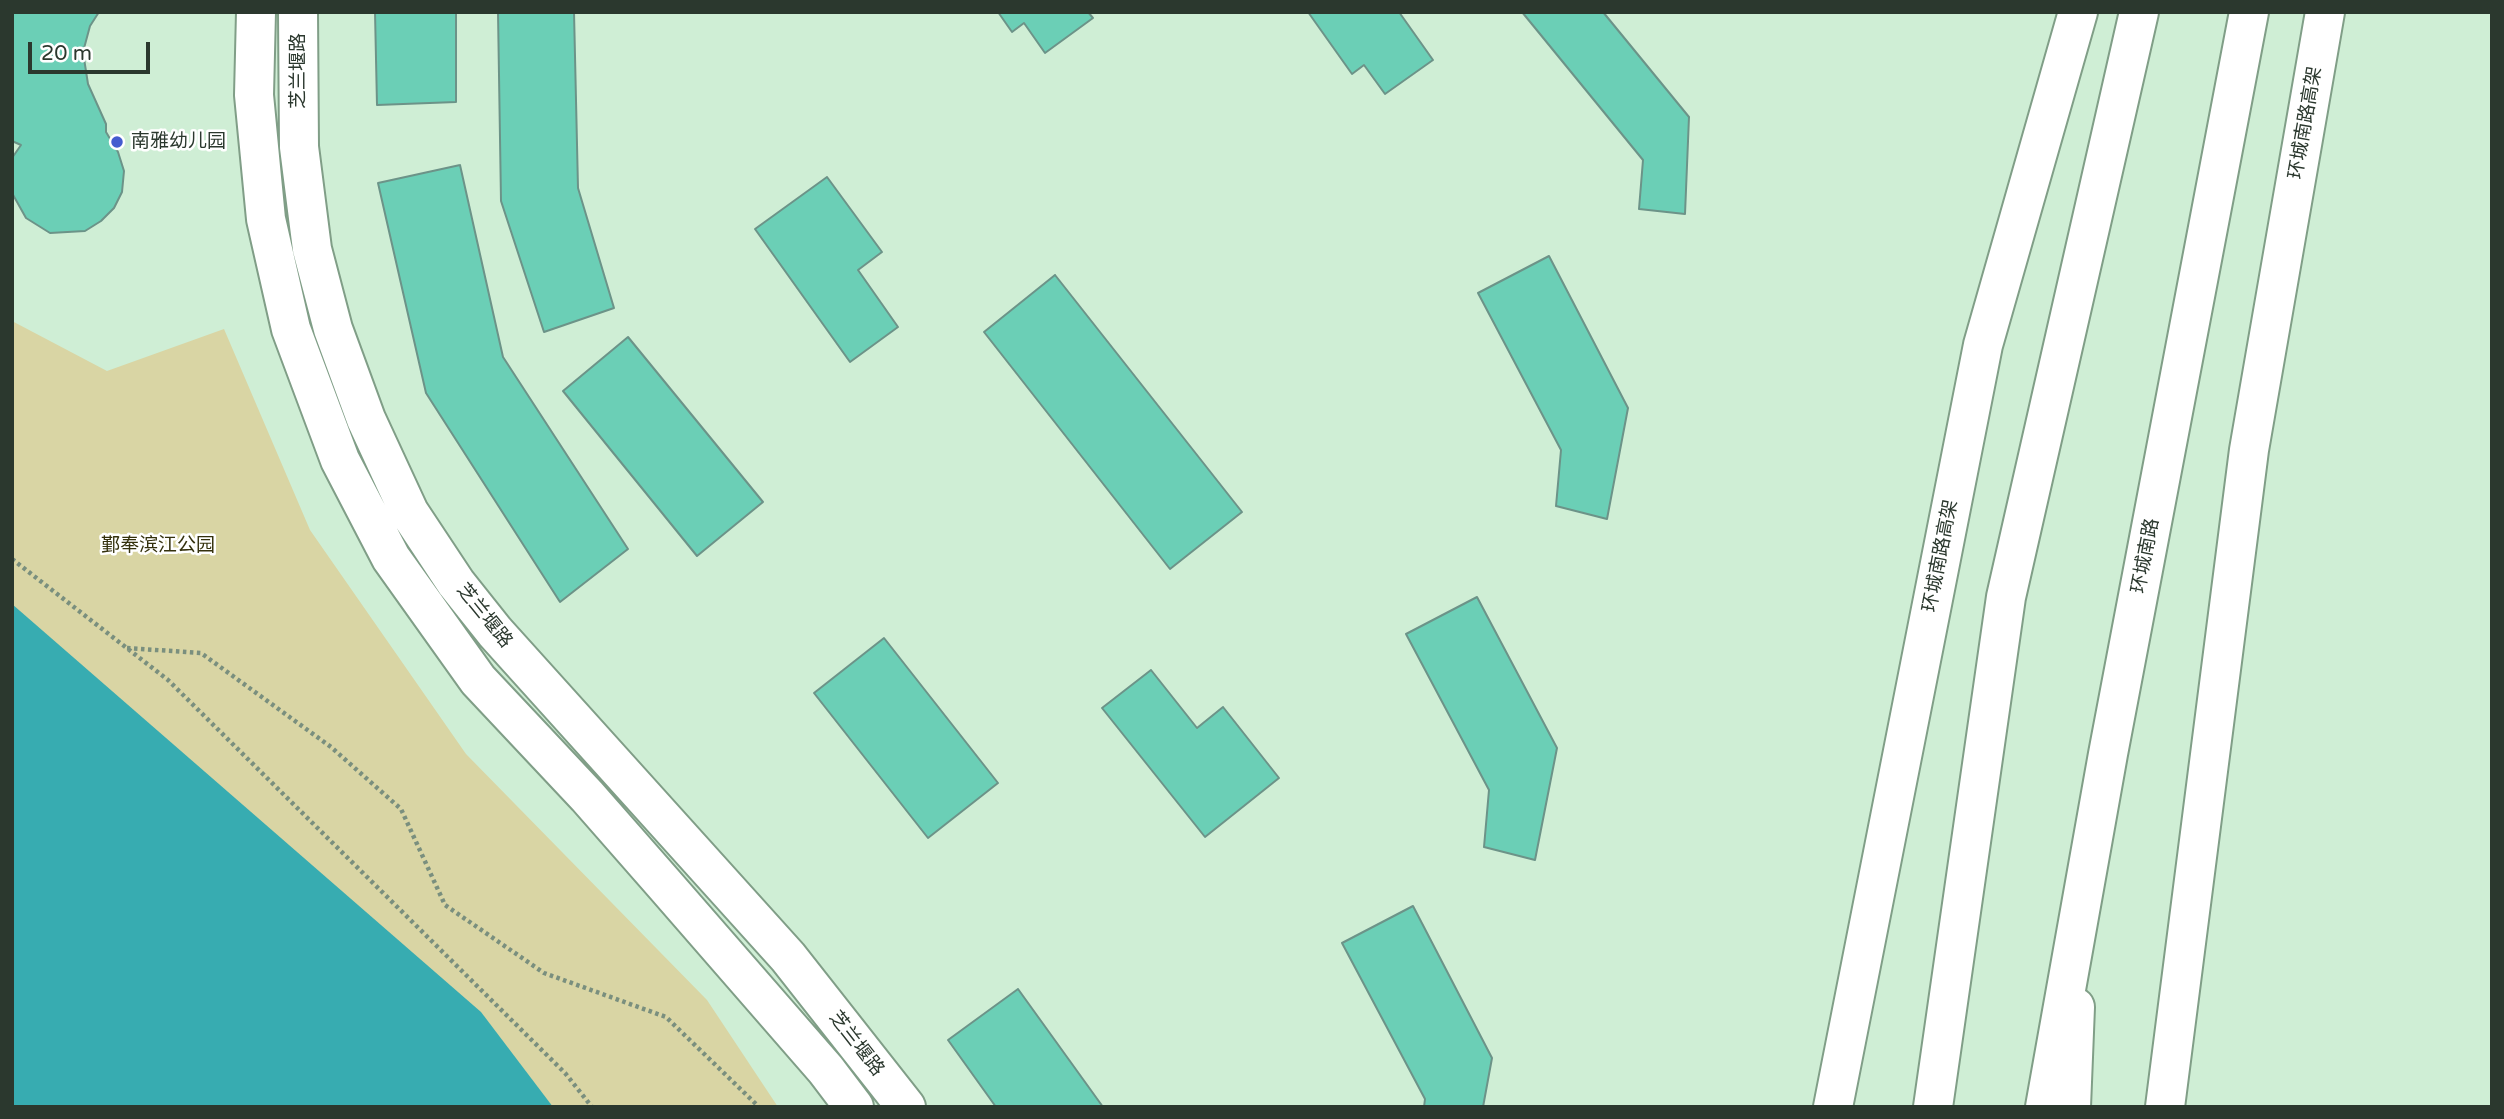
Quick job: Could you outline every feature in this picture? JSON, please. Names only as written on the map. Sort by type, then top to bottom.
[{"type":"main road","name":"芝兰堰路","points":[[256,12],[254,95],[265,219],[291,329],[340,460],[391,558],[478,680],[648,865],[826,1070],[854,1107]]},
{"type":"main road","name":"芝兰堰路","points":[[298,12],[299,147],[312,249],[338,342],[366,419],[409,512],[456,583],[495,632],[788,957],[906,1107]]},
{"type":"main road","name":"环城南路高架","points":[[1833,1107],[1983,345],[2078,12]]},
{"type":"main road","points":[[1934,1101],[2006,597],[2139,12]]},
{"type":"main road","name":"环城南路","points":[[2054,1105],[2080,914],[2249,12]]},
{"type":"main road","name":"环城南路高架","points":[[2165,1107],[2249,450],[2325,12]]},
{"type":"path","points":[[12,559],[168,680],[565,1073],[592,1107]]},
{"type":"path","points":[[127,648],[201,653],[331,747],[401,809],[445,905],[544,974],[666,1017],[759,1107]]},
{"type":"green space","name":"鄞奉滨江公园","points":[[12,321],[107,371],[224,329],[310,530],[466,754],[707,1000],[778,1107],[523,1107],[12,614]]},
{"type":"water","points":[[12,604],[481,1012],[553,1107],[12,1107]]},
{"type":"building","points":[[99,12],[90,26],[83,52],[88,84],[124,171],[122,192],[114,208],[101,221],[85,231],[50,233],[26,218],[12,193],[12,158],[21,145],[12,141],[12,13]]},
{"type":"building","points":[[375,12],[456,12],[456,102],[377,105]]},
{"type":"building","points":[[498,12],[574,12],[578,188],[614,308],[544,332],[501,201]]},
{"type":"building","points":[[998,12],[1088,12],[1093,18],[1045,53],[1024,23],[1012,32]]},
{"type":"building","points":[[1308,12],[1399,12],[1433,60],[1385,94],[1364,65],[1352,74]]},
{"type":"building","points":[[1522,12],[1603,12],[1689,117],[1685,214],[1639,209],[1643,160]]},
{"type":"building","points":[[460,165],[503,357],[628,549],[560,602],[426,393],[378,183]]},
{"type":"building","points":[[827,177],[882,252],[858,270],[898,327],[850,362],[755,229]]},
{"type":"building","points":[[1549,256],[1628,408],[1607,519],[1556,506],[1561,450],[1478,293]]},
{"type":"building","points":[[1055,275],[1242,512],[1170,569],[984,332]]},
{"type":"building","points":[[628,337],[763,502],[697,556],[563,391]]},
{"type":"building","points":[[1477,597],[1557,748],[1535,860],[1484,847],[1489,790],[1406,634]]},
{"type":"building","points":[[884,638],[998,783],[928,838],[814,693]]},
{"type":"building","points":[[1151,670],[1197,728],[1223,707],[1279,778],[1205,837],[1102,708]]},
{"type":"building","points":[[1413,906],[1492,1058],[1483,1107],[1424,1107],[1425,1099],[1342,943]]},
{"type":"building","points":[[1018,989],[1103,1107],[996,1107],[948,1040]]},
{"type":"place","name":"南雅幼儿园","points":[[117,142]]}]
